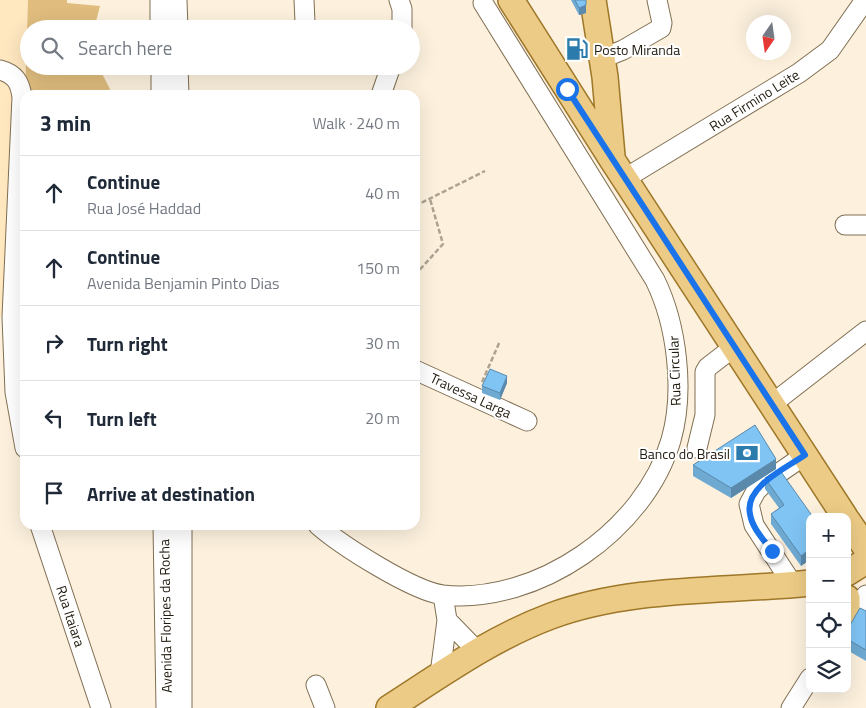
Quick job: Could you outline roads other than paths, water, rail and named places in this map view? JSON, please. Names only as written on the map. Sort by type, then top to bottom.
[{"type":"main road","points":[[511,0],[618,170],[843,513]]},
{"type":"main road","points":[[593,0],[618,170]]},
{"type":"main road","points":[[567,89],[580,96],[595,95],[602,89],[604,68]]},
{"type":"main road","points":[[851,526],[866,548]]},
{"type":"main road","points":[[851,570],[866,561]]},
{"type":"main road","points":[[389,708],[477,651],[552,616],[602,603],[662,593],[802,584]]},
{"type":"street","points":[[160,0],[160,20]]},
{"type":"street","points":[[177,0],[178,20]]},
{"type":"street","points":[[304,0],[305,20]]},
{"type":"street","points":[[399,0],[402,8],[402,20]]},
{"type":"street","points":[[604,68],[623,50],[661,28],[662,22],[657,0]]},
{"type":"street","name":"Rua Firmino Leite","points":[[618,170],[799,73],[830,50],[865,0]]},
{"type":"street","points":[[482,2],[508,29],[548,60]]},
{"type":"street","name":"Rua Circular","points":[[325,530],[389,573],[421,589],[443,595],[482,594],[533,582],[566,567],[591,551],[614,530],[643,495],[659,469],[671,440],[676,408],[674,341],[664,300],[655,280],[482,2]]},
{"type":"street","points":[[0,70],[12,75],[20,84],[21,90]]},
{"type":"street","points":[[164,75],[170,90]]},
{"type":"street","points":[[170,90],[175,75]]},
{"type":"street","points":[[383,90],[388,75]]},
{"type":"street","points":[[20,118],[7,252],[12,316],[13,393],[20,425]]},
{"type":"street","points":[[845,224],[866,225]]},
{"type":"street","points":[[772,404],[866,330]]},
{"type":"street","points":[[696,448],[705,415],[705,372],[708,367],[734,346]]},
{"type":"street","name":"Travessa Larga","points":[[420,372],[528,421]]},
{"type":"street","points":[[802,584],[754,526],[749,504],[756,491],[763,484],[805,455]]},
{"type":"street","name":"Rua Itaiara","points":[[42,530],[101,708]]},
{"type":"street","name":"Avenida Floripes da Rocha","points":[[163,530],[166,708]]},
{"type":"street","name":"Avenida Floripes da Rocha","points":[[182,530],[182,708]]},
{"type":"street","points":[[440,674],[447,620],[443,595]]},
{"type":"street","points":[[851,616],[866,595]]},
{"type":"street","points":[[447,620],[477,651]]},
{"type":"street","points":[[316,684],[325,708]]},
{"type":"street","points":[[791,708],[806,684]]},
{"type":"place","name":"Posto Miranda","points":[[577,49]]},
{"type":"place","name":"Banco do Brasil","points":[[747,453]]}]
